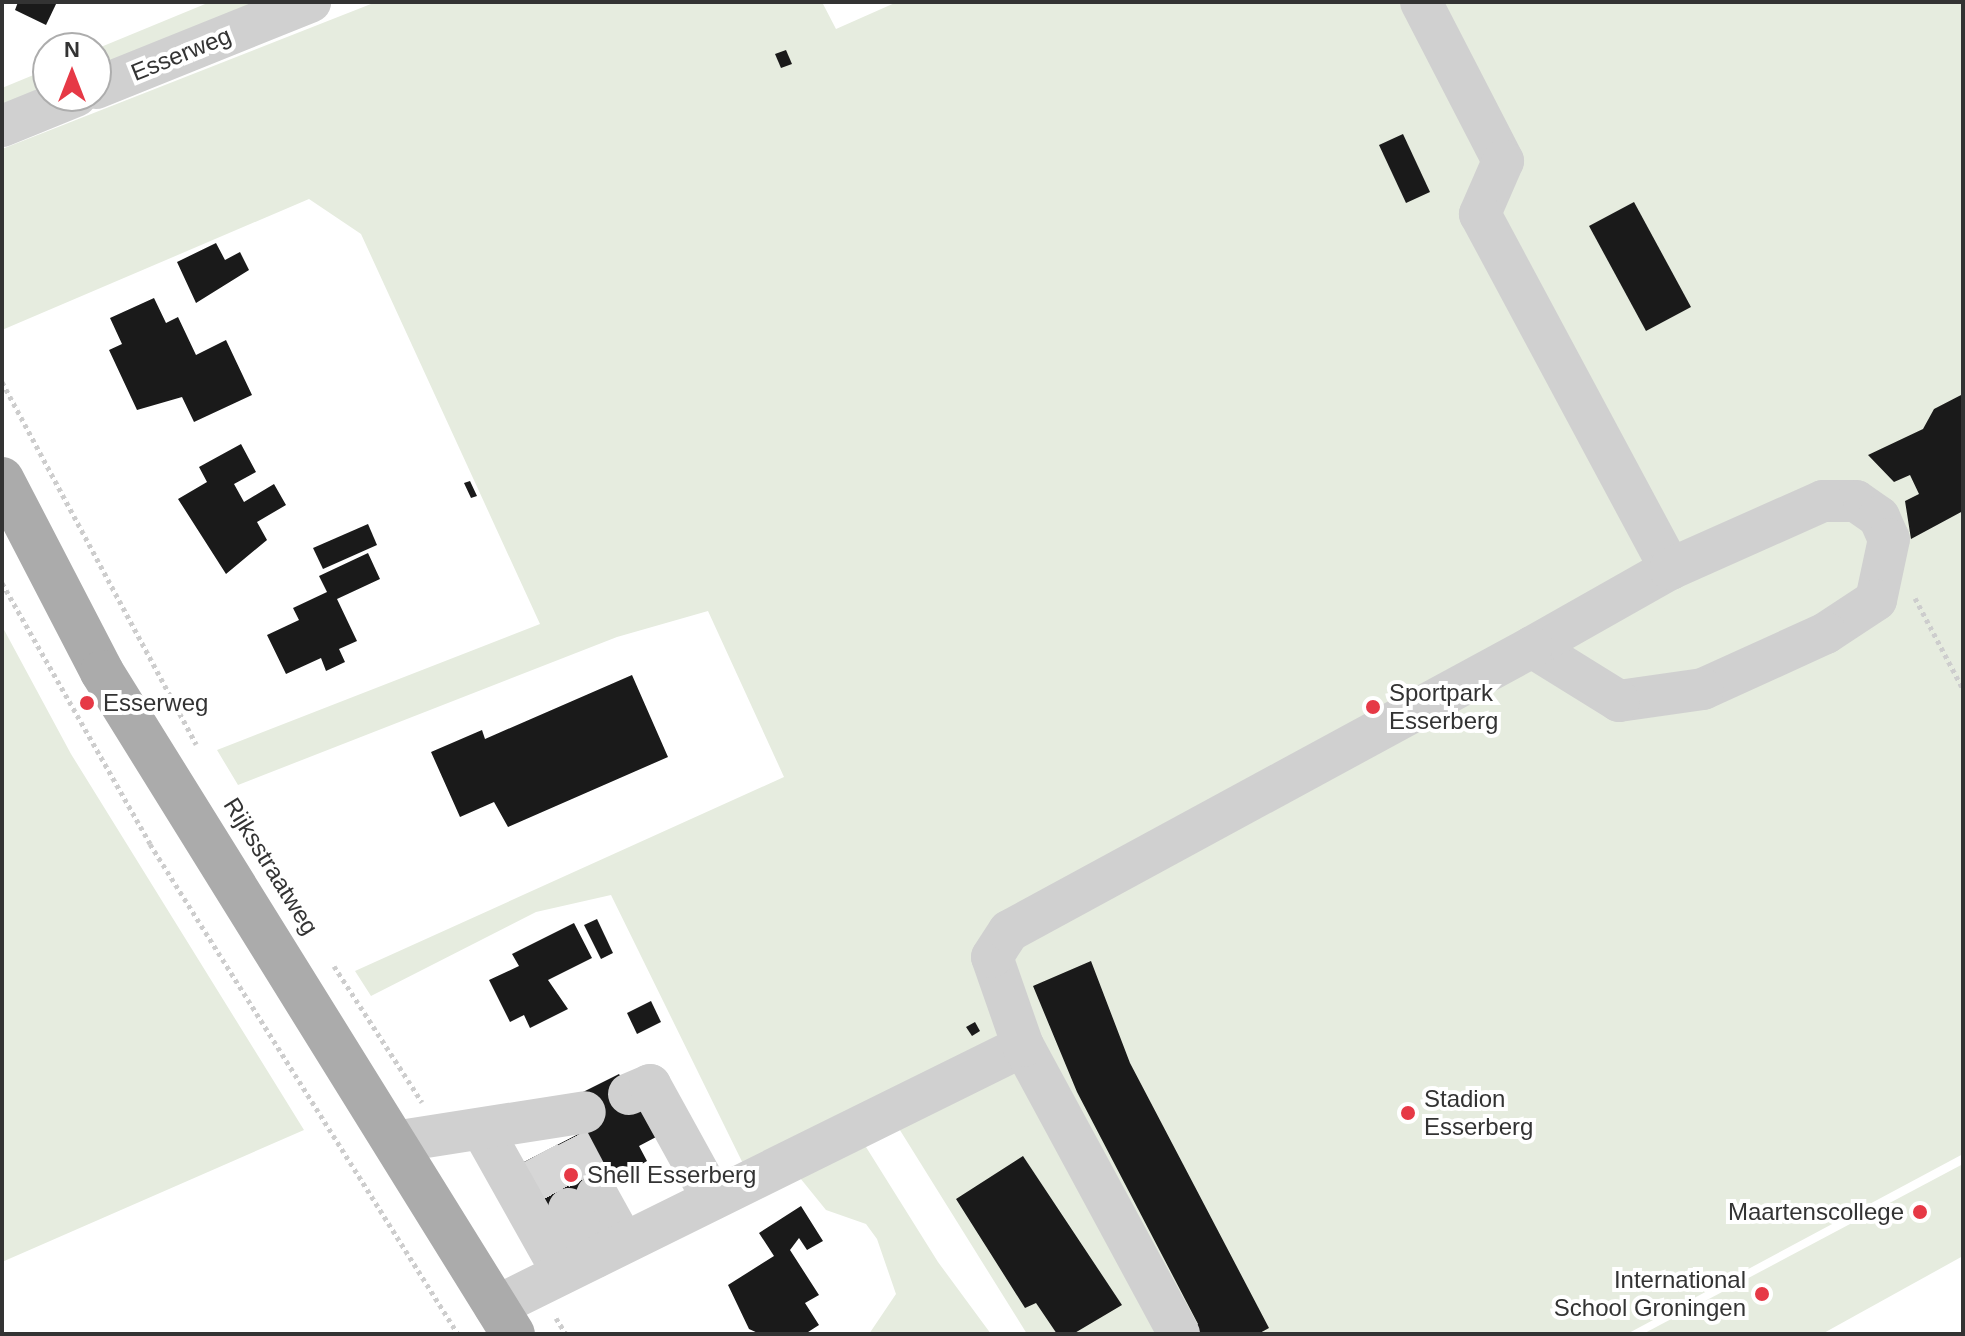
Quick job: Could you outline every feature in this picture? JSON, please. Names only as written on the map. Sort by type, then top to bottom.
[{"type":"main road","name":"Rijksstraatweg","points":[[2,479],[102,672],[504,1320]]},
{"type":"street","name":"Esserweg","points":[[112,82],[310,2]]},
{"type":"street","points":[[1421,2],[1503,161],[1480,214],[1670,569]]},
{"type":"street","points":[[2,126],[37,112]]},
{"type":"street","points":[[1179,1334],[1023,1046],[992,957],[1009,931],[1670,569],[1823,501],[1856,501],[1879,517],[1889,539],[1884,576],[1876,600],[1826,633],[1703,689],[1619,701],[1532,647]]},
{"type":"street","points":[[504,1320],[579,1264],[1023,1046]]},
{"type":"street","points":[[629,1094],[650,1085],[713,1199]]},
{"type":"street","points":[[394,1142],[533,1129],[579,1264]]},
{"type":"street","points":[[579,1264],[583,1202]]},
{"type":"path","points":[[2,382],[201,752]]},
{"type":"path","points":[[1884,576],[1906,582],[1963,689]]},
{"type":"path","points":[[2,583],[150,844],[458,1334]]},
{"type":"path","name":"Rijksstraatweg","points":[[324,951],[533,1129]]},
{"type":"path","points":[[566,1334],[579,1264]]},
{"type":"shaded area","points":[[210,2],[291,2],[112,73],[112,42]]},
{"type":"shaded area","name":"Sportpark Esserberg","points":[[376,2],[822,2],[836,29],[897,2],[1963,2],[1963,1154],[1627,1334],[1027,1334],[893,1119],[755,1188],[611,895],[536,912],[371,996],[355,971],[784,777],[708,611],[617,637],[238,785],[217,750],[540,624],[361,234],[309,199],[2,330],[2,149],[96,112],[112,112],[112,106]]},
{"type":"shaded area","points":[[32,76],[32,103],[2,116],[2,88]]},
{"type":"shaded area","points":[[2,626],[71,754],[304,1130],[2,1262]]},
{"type":"shaded area","points":[[861,1139],[938,1262],[991,1334],[869,1334],[896,1294],[877,1239],[866,1224],[826,1210],[796,1173]]},
{"type":"shaded area","name":"Maartenscollege","points":[[1963,1164],[1963,1256],[1822,1334],[1643,1334]]},
{"type":"building","points":[[18,2],[57,2],[46,25],[15,10]]},
{"type":"building","points":[[786,50],[792,64],[781,68],[775,54]]},
{"type":"building","points":[[1403,134],[1430,192],[1406,203],[1379,145]]},
{"type":"building","points":[[1634,202],[1691,307],[1646,331],[1589,226]]},
{"type":"building","points":[[216,243],[225,260],[240,252],[249,270],[196,303],[177,262]]},
{"type":"building","points":[[154,298],[166,323],[178,317],[196,355],[226,340],[252,395],[194,422],[182,397],[137,410],[109,350],[122,344],[110,318]]},
{"type":"building","points":[[1963,394],[1963,511],[1911,539],[1905,501],[1919,494],[1910,475],[1894,482],[1868,455],[1923,429],[1934,409]]},
{"type":"building","points":[[241,444],[256,472],[234,484],[244,502],[274,484],[286,505],[257,522],[267,540],[226,574],[178,499],[207,482],[199,467]]},
{"type":"building","points":[[470,481],[477,496],[471,498],[464,483]]},
{"type":"building","points":[[368,524],[377,545],[323,569],[313,548]]},
{"type":"building","points":[[368,553],[380,579],[337,599],[357,641],[339,649],[345,662],[326,671],[321,658],[286,674],[267,635],[299,620],[293,608],[327,592],[319,576]]},
{"type":"building","points":[[632,675],[668,757],[508,827],[494,802],[460,817],[431,752],[482,730],[485,739]]},
{"type":"building","points":[[597,919],[613,953],[601,959],[584,925]]},
{"type":"building","points":[[574,923],[592,958],[548,980],[568,1009],[530,1028],[524,1015],[510,1022],[489,980],[519,966],[512,954]]},
{"type":"building","points":[[1091,961],[1130,1063],[1269,1328],[1258,1334],[1187,1334],[1198,1324],[1077,1092],[1033,986]]},
{"type":"building","points":[[651,1001],[661,1022],[637,1034],[627,1013]]},
{"type":"building","points":[[975,1022],[980,1031],[972,1036],[966,1027]]},
{"type":"building","points":[[619,1074],[658,1136],[639,1146],[647,1161],[548,1219],[520,1164],[592,1127],[577,1095]]},
{"type":"building","points":[[1023,1156],[1122,1305],[1073,1334],[1057,1334],[1036,1303],[1025,1308],[956,1199]]},
{"type":"building","points":[[801,1206],[823,1241],[807,1250],[799,1238],[790,1250],[819,1295],[805,1303],[819,1325],[805,1334],[760,1334],[749,1329],[728,1285],[774,1256],[759,1233]]},
{"type":"tunnel","points":[[568,1140],[597,1195]]},
{"type":"tunnel","points":[[539,1154],[569,1209]]},
{"type":"place","name":"Esserweg","points":[[87,703]]},
{"type":"place","name":"Sportpark Esserberg","points":[[1373,707]]},
{"type":"place","name":"Stadion Esserberg","points":[[1408,1113]]},
{"type":"place","name":"Shell Esserberg","points":[[571,1175]]},
{"type":"place","name":"Maartenscollege","points":[[1920,1212]]},
{"type":"place","name":"International School Groningen","points":[[1762,1294]]}]
